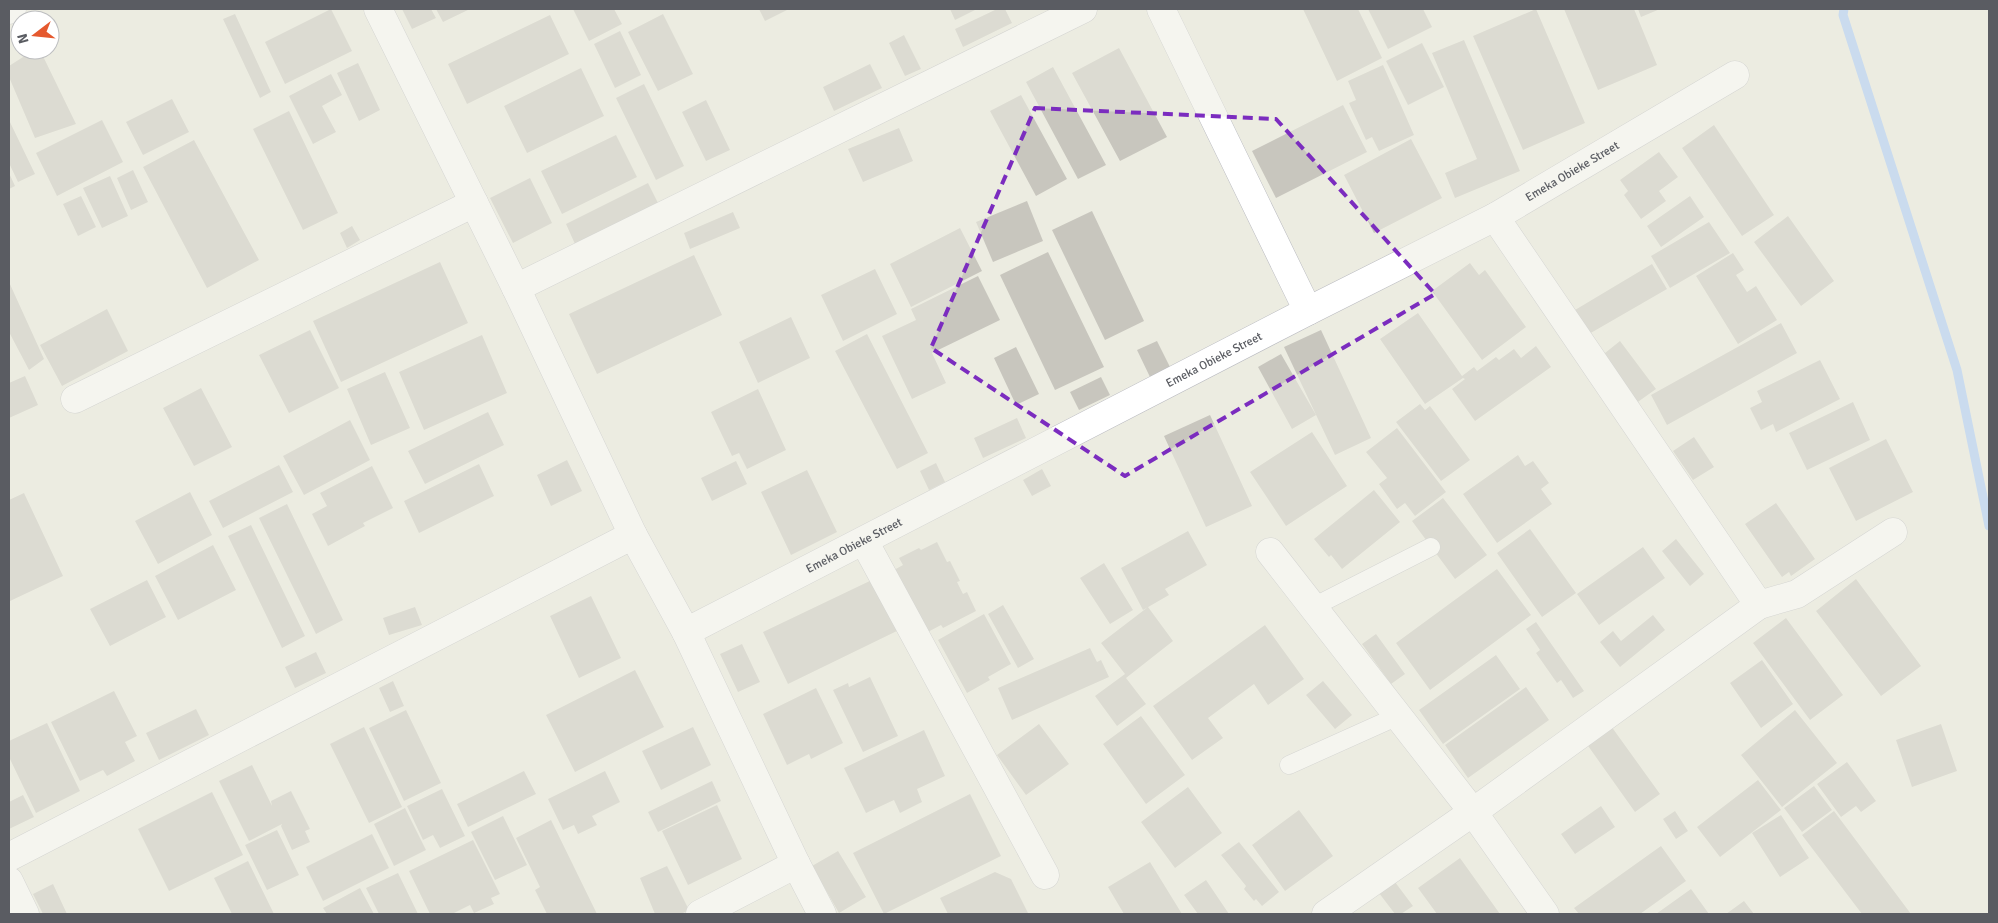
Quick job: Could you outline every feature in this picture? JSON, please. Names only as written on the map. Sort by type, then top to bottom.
[{"type":"street","points":[[378,9],[516,288],[633,535],[686,632],[796,864],[822,914]]},
{"type":"street","points":[[516,288],[1083,9]]},
{"type":"street","points":[[1161,9],[1308,311]]},
{"type":"street","name":"Emeka Obieke Street","points":[[686,632],[1308,311],[1495,217],[1735,75]]},
{"type":"street","points":[[75,400],[474,203]]},
{"type":"street","points":[[1495,217],[1759,605]]},
{"type":"street","points":[[1326,914],[1473,812],[1759,605],[1796,594],[1892,532]]},
{"type":"street","points":[[9,857],[633,535]]},
{"type":"street","points":[[864,541],[1045,875]]},
{"type":"street","points":[[1270,552],[1473,812],[1545,914]]},
{"type":"street","points":[[700,914],[796,864]]},
{"type":"street","points":[[9,881],[25,914]]},
{"type":"lane","points":[[1313,607],[1431,547]]},
{"type":"lane","points":[[1289,765],[1398,716]]},
{"type":"highlighted area","points":[[1035,108],[1276,119],[1435,294],[1125,476],[931,348]]},
{"type":"building","points":[[331,9],[352,51],[285,84],[265,42]]},
{"type":"building","points":[[402,9],[431,9],[436,18],[412,29]]},
{"type":"building","points":[[436,9],[470,9],[443,22]]},
{"type":"building","points":[[573,9],[614,9],[622,24],[589,41]]},
{"type":"building","points":[[759,9],[789,9],[765,21]]},
{"type":"building","points":[[950,9],[977,9],[955,20]]},
{"type":"building","points":[[997,9],[1005,9],[1012,23],[963,47],[955,29]]},
{"type":"building","points":[[1303,9],[1358,9],[1382,58],[1337,81]]},
{"type":"building","points":[[1368,9],[1423,9],[1432,27],[1388,49]]},
{"type":"building","points":[[1536,9],[1585,123],[1523,150],[1473,36]]},
{"type":"building","points":[[1564,9],[1634,9],[1657,65],[1598,90]]},
{"type":"building","points":[[1638,9],[1660,9],[1641,17]]},
{"type":"building","points":[[235,14],[271,92],[260,98],[223,19]]},
{"type":"building","points":[[663,14],[693,74],[658,91],[628,32]]},
{"type":"building","points":[[550,15],[569,54],[467,104],[448,64]]},
{"type":"building","points":[[620,31],[641,75],[615,88],[594,44]]},
{"type":"building","points":[[904,35],[921,69],[905,76],[889,43]]},
{"type":"building","points":[[1464,40],[1520,171],[1455,198],[1445,173],[1477,159],[1432,53]]},
{"type":"building","points":[[1422,43],[1444,87],[1408,105],[1386,61]]},
{"type":"building","points":[[1119,48],[1167,137],[1120,161],[1072,73]]},
{"type":"building","points":[[18,60],[45,60],[76,124],[35,138],[9,77],[9,66]]},
{"type":"building","points":[[358,63],[380,110],[359,121],[337,73]]},
{"type":"building","points":[[870,64],[882,88],[834,111],[823,87]]},
{"type":"building","points":[[1383,65],[1414,135],[1379,151],[1372,137],[1366,140],[1349,103],[1356,100],[1348,81]]},
{"type":"building","points":[[1053,67],[1106,165],[1078,179],[1026,82]]},
{"type":"building","points":[[581,68],[604,116],[527,153],[504,106]]},
{"type":"building","points":[[331,74],[342,95],[322,106],[336,132],[313,144],[289,96]]},
{"type":"building","points":[[644,84],[684,166],[656,180],[616,98]]},
{"type":"building","points":[[1021,95],[1067,179],[1036,196],[990,111]]},
{"type":"building","points":[[172,99],[189,132],[143,155],[126,122]]},
{"type":"building","points":[[706,100],[730,150],[706,161],[682,112]]},
{"type":"building","points":[[1343,105],[1367,152],[1276,198],[1252,151]]},
{"type":"building","points":[[289,111],[338,213],[303,230],[253,129]]},
{"type":"building","points":[[9,120],[35,174],[18,182],[9,163]]},
{"type":"building","points":[[102,120],[123,162],[57,196],[36,153]]},
{"type":"building","points":[[1714,125],[1774,215],[1742,236],[1682,148]]},
{"type":"building","points":[[899,128],[913,161],[863,182],[848,149]]},
{"type":"building","points":[[616,135],[637,177],[562,214],[541,171]]},
{"type":"building","points":[[1411,139],[1442,198],[1374,233],[1344,175]]},
{"type":"building","points":[[194,140],[259,260],[207,288],[143,167]]},
{"type":"building","points":[[1659,152],[1678,177],[1659,191],[1666,201],[1641,219],[1624,195],[1628,191],[1620,180]]},
{"type":"building","points":[[133,170],[148,202],[131,210],[117,178]]},
{"type":"building","points":[[9,173],[15,186],[9,189]]},
{"type":"building","points":[[110,176],[128,216],[102,228],[83,188]]},
{"type":"building","points":[[530,178],[552,223],[513,243],[490,198]]},
{"type":"building","points":[[648,183],[658,203],[575,244],[566,224]]},
{"type":"building","points":[[81,196],[96,227],[78,236],[63,204]]},
{"type":"building","points":[[1690,196],[1704,217],[1661,247],[1647,226]]},
{"type":"building","points":[[1027,201],[1043,241],[993,262],[976,222]]},
{"type":"building","points":[[1092,211],[1144,321],[1105,340],[1052,230]]},
{"type":"building","points":[[733,212],[740,228],[690,249],[684,233]]},
{"type":"building","points":[[1788,216],[1834,281],[1801,306],[1754,242]]},
{"type":"building","points":[[1709,222],[1730,253],[1670,288],[1651,256]]},
{"type":"building","points":[[352,226],[360,240],[347,248],[340,233]]},
{"type":"building","points":[[960,228],[982,271],[911,307],[890,264]]},
{"type":"building","points":[[1048,252],[1104,367],[1055,390],[1000,275]]},
{"type":"building","points":[[1733,253],[1744,270],[1736,275],[1747,292],[1756,286],[1777,320],[1738,344],[1696,276]]},
{"type":"building","points":[[694,255],[722,315],[597,374],[569,314]]},
{"type":"building","points":[[440,262],[468,323],[341,382],[313,321]]},
{"type":"building","points":[[1470,263],[1479,275],[1485,270],[1526,327],[1482,360],[1432,291]]},
{"type":"building","points":[[1652,264],[1667,289],[1589,334],[1575,310]]},
{"type":"building","points":[[875,269],[897,314],[843,341],[821,295]]},
{"type":"building","points":[[978,276],[1000,320],[932,353],[946,383],[912,399],[882,336],[916,320],[911,309]]},
{"type":"building","points":[[9,282],[44,359],[29,370],[9,332]]},
{"type":"building","points":[[107,309],[128,351],[62,386],[40,345]]},
{"type":"building","points":[[1418,313],[1462,376],[1474,367],[1477,371],[1496,357],[1499,360],[1514,349],[1521,358],[1536,346],[1551,367],[1475,421],[1452,389],[1465,379],[1463,378],[1425,404],[1380,339]]},
{"type":"building","points":[[791,317],[810,358],[758,383],[739,342]]},
{"type":"building","points":[[1781,323],[1797,353],[1667,425],[1651,395]]},
{"type":"building","points":[[310,330],[339,388],[289,413],[259,355]]},
{"type":"building","points":[[1321,330],[1371,438],[1335,455],[1284,347]]},
{"type":"building","points":[[867,334],[928,453],[897,469],[835,351]]},
{"type":"building","points":[[482,335],[507,393],[424,430],[399,372]]},
{"type":"building","points":[[1157,341],[1170,367],[1150,377],[1137,350]]},
{"type":"building","points":[[1620,341],[1656,389],[1635,404],[1600,357]]},
{"type":"building","points":[[1016,347],[1039,394],[1016,405],[994,358]]},
{"type":"building","points":[[1281,354],[1316,415],[1292,429],[1258,367]]},
{"type":"building","points":[[1820,360],[1840,399],[1776,432],[1773,424],[1761,430],[1750,408],[1762,402],[1757,391]]},
{"type":"building","points":[[385,372],[410,428],[371,445],[347,389]]},
{"type":"building","points":[[25,376],[38,405],[9,418],[9,383]]},
{"type":"building","points":[[1101,377],[1110,395],[1079,410],[1070,392]]},
{"type":"building","points":[[201,388],[232,447],[194,466],[163,408]]},
{"type":"building","points":[[758,389],[786,450],[747,469],[739,453],[732,456],[711,412]]},
{"type":"building","points":[[1853,402],[1870,440],[1807,470],[1789,433]]},
{"type":"building","points":[[1420,404],[1425,410],[1430,406],[1470,460],[1441,481],[1396,422]]},
{"type":"building","points":[[488,412],[504,445],[425,484],[408,451]]},
{"type":"building","points":[[1210,415],[1252,506],[1206,527],[1164,436]]},
{"type":"building","points":[[1017,418],[1026,438],[983,458],[974,438]]},
{"type":"building","points":[[350,420],[370,460],[304,495],[283,456]]},
{"type":"building","points":[[1397,428],[1446,492],[1415,516],[1405,503],[1397,509],[1379,484],[1387,478],[1366,452]]},
{"type":"building","points":[[1312,432],[1347,486],[1286,526],[1250,472]]},
{"type":"building","points":[[1694,437],[1714,467],[1693,480],[1673,451]]},
{"type":"building","points":[[1886,439],[1913,492],[1856,521],[1829,468]]},
{"type":"building","points":[[1518,455],[1525,466],[1533,461],[1549,483],[1541,489],[1552,504],[1497,543],[1463,494]]},
{"type":"building","points":[[567,460],[582,491],[551,506],[537,475]]},
{"type":"building","points":[[736,461],[747,484],[712,501],[701,478]]},
{"type":"building","points":[[936,463],[945,482],[929,490],[920,471]]},
{"type":"building","points":[[479,464],[494,496],[419,533],[404,501]]},
{"type":"building","points":[[279,465],[293,492],[223,528],[209,501]]},
{"type":"building","points":[[372,466],[393,508],[363,523],[365,526],[328,546],[312,514],[327,506],[320,493]]},
{"type":"building","points":[[1042,469],[1051,486],[1032,496],[1023,480]]},
{"type":"building","points":[[807,470],[837,532],[791,555],[761,492]]},
{"type":"building","points":[[1374,490],[1400,522],[1342,569],[1331,555],[1329,557],[1314,539]]},
{"type":"building","points":[[190,492],[212,535],[158,564],[135,521]]},
{"type":"building","points":[[24,493],[63,576],[10,601],[9,500]]},
{"type":"building","points":[[1443,498],[1487,555],[1455,579],[1412,521]]},
{"type":"building","points":[[1776,503],[1815,559],[1791,576],[1789,572],[1782,577],[1745,524]]},
{"type":"building","points":[[287,504],[343,620],[316,634],[259,518]]},
{"type":"building","points":[[251,525],[305,636],[282,648],[228,536]]},
{"type":"building","points":[[1530,529],[1576,593],[1542,617],[1497,553]]},
{"type":"building","points":[[1188,531],[1207,565],[1165,589],[1169,595],[1143,610],[1121,568]]},
{"type":"building","points":[[1676,539],[1704,574],[1690,586],[1662,551]]},
{"type":"building","points":[[937,542],[947,562],[950,561],[960,581],[957,582],[963,594],[967,592],[976,611],[943,628],[941,625],[926,633],[894,570],[903,565],[899,558]]},
{"type":"building","points":[[213,545],[236,590],[178,620],[155,576]]},
{"type":"building","points":[[1643,547],[1665,578],[1599,625],[1577,594]]},
{"type":"building","points":[[1104,563],[1133,610],[1110,624],[1080,578]]},
{"type":"building","points":[[1497,569],[1531,615],[1430,690],[1396,643]]},
{"type":"building","points":[[876,578],[901,629],[788,684],[763,632]]},
{"type":"building","points":[[1856,579],[1921,666],[1881,696],[1816,611]]},
{"type":"building","points":[[147,580],[166,617],[110,646],[90,609]]},
{"type":"building","points":[[591,596],[621,658],[579,678],[550,616]]},
{"type":"building","points":[[1003,605],[1034,659],[1018,668],[988,614]]},
{"type":"building","points":[[415,607],[422,625],[389,635],[383,618]]},
{"type":"building","points":[[1148,607],[1173,641],[1126,678],[1146,704],[1117,726],[1095,696],[1125,674],[1101,643]]},
{"type":"building","points":[[984,614],[1011,664],[988,677],[990,680],[967,693],[938,640]]},
{"type":"building","points":[[1653,615],[1665,630],[1620,667],[1600,642],[1613,631],[1621,641]]},
{"type":"building","points":[[1786,618],[1843,695],[1810,720],[1753,643]]},
{"type":"building","points":[[1536,622],[1584,691],[1573,698],[1561,680],[1557,683],[1536,653],[1540,650],[1526,629]]},
{"type":"building","points":[[1265,625],[1304,679],[1268,705],[1254,684],[1208,718],[1223,738],[1192,760],[1153,706]]},
{"type":"building","points":[[1376,634],[1405,674],[1391,684],[1362,644]]},
{"type":"building","points":[[742,644],[760,682],[738,692],[720,654]]},
{"type":"building","points":[[1090,648],[1097,662],[1101,660],[1109,677],[1012,720],[998,688]]},
{"type":"building","points":[[316,652],[326,673],[295,688],[285,667]]},
{"type":"building","points":[[1496,655],[1520,689],[1443,744],[1419,710]]},
{"type":"building","points":[[1762,660],[1793,704],[1761,728],[1730,683]]},
{"type":"building","points":[[635,670],[664,727],[575,772],[546,715]]},
{"type":"building","points":[[870,677],[898,736],[863,752],[833,690],[848,683],[849,687]]},
{"type":"building","points":[[393,681],[404,706],[390,712],[379,688]]},
{"type":"building","points":[[1323,681],[1352,715],[1335,729],[1306,695]]},
{"type":"building","points":[[1526,687],[1549,720],[1468,778],[1445,745]]},
{"type":"building","points":[[816,688],[843,743],[811,759],[809,754],[787,765],[763,714]]},
{"type":"building","points":[[114,691],[137,736],[125,742],[135,761],[107,776],[103,770],[80,781],[51,722]]},
{"type":"building","points":[[196,709],[209,735],[159,760],[146,733]]},
{"type":"building","points":[[406,710],[441,783],[404,801],[369,728]]},
{"type":"building","points":[[1795,710],[1837,763],[1782,807],[1741,755]]},
{"type":"building","points":[[1141,716],[1185,775],[1146,804],[1103,744]]},
{"type":"building","points":[[47,723],[80,791],[36,813],[9,757],[9,741]]},
{"type":"building","points":[[1039,724],[1069,764],[1026,795],[997,755]]},
{"type":"building","points":[[1941,724],[1957,771],[1912,787],[1896,740]]},
{"type":"building","points":[[1611,726],[1660,794],[1635,812],[1586,743]]},
{"type":"building","points":[[364,727],[402,807],[369,823],[330,744]]},
{"type":"building","points":[[693,727],[711,765],[661,790],[642,751]]},
{"type":"building","points":[[924,730],[945,776],[917,789],[922,802],[900,813],[894,800],[866,813],[844,768]]},
{"type":"building","points":[[1847,762],[1876,801],[1861,812],[1856,806],[1841,817],[1817,784]]},
{"type":"building","points":[[252,765],[272,806],[271,801],[291,791],[310,829],[305,831],[310,842],[292,850],[281,826],[282,824],[249,841],[219,781]]},
{"type":"building","points":[[524,771],[536,794],[468,827],[457,804]]},
{"type":"building","points":[[605,771],[620,802],[592,816],[597,825],[578,834],[574,825],[563,830],[548,799]]},
{"type":"building","points":[[1758,780],[1781,810],[1720,857],[1697,827]]},
{"type":"building","points":[[712,781],[721,801],[658,832],[648,812]]},
{"type":"building","points":[[1814,786],[1832,810],[1802,832],[1784,808]]},
{"type":"building","points":[[1188,787],[1222,833],[1175,868],[1141,822]]},
{"type":"building","points":[[442,789],[465,836],[440,848],[433,835],[423,840],[407,806]]},
{"type":"building","points":[[212,792],[243,855],[169,891],[138,829]]},
{"type":"building","points":[[970,794],[1001,856],[884,914],[853,853]]},
{"type":"building","points":[[23,795],[34,817],[9,829],[9,802]]},
{"type":"building","points":[[717,805],[742,859],[688,885],[662,831]]},
{"type":"building","points":[[1601,806],[1615,827],[1575,854],[1561,834]]},
{"type":"building","points":[[405,808],[426,850],[394,866],[374,824]]},
{"type":"building","points":[[1299,810],[1333,856],[1285,891],[1252,845]]},
{"type":"building","points":[[1675,811],[1688,831],[1676,839],[1663,819]]},
{"type":"building","points":[[1834,811],[1911,914],[1862,914],[1802,835]]},
{"type":"building","points":[[1781,815],[1809,858],[1780,877],[1752,833]]},
{"type":"building","points":[[503,816],[527,865],[495,880],[471,832]]},
{"type":"building","points":[[551,820],[597,914],[547,914],[535,890],[540,887],[516,838]]},
{"type":"building","points":[[277,830],[299,875],[267,890],[245,845]]},
{"type":"building","points":[[372,834],[389,868],[323,901],[306,867]]},
{"type":"building","points":[[473,840],[500,894],[491,898],[494,904],[474,913],[470,905],[452,914],[430,914],[409,871]]},
{"type":"building","points":[[1239,842],[1279,892],[1262,906],[1256,899],[1254,901],[1244,889],[1246,886],[1221,855]]},
{"type":"building","points":[[1661,846],[1686,881],[1640,914],[1579,914],[1574,908]]},
{"type":"building","points":[[838,851],[866,897],[839,913],[812,866]]},
{"type":"building","points":[[1460,858],[1500,914],[1437,914],[1418,888]]},
{"type":"building","points":[[248,861],[274,914],[232,914],[214,878]]},
{"type":"building","points":[[1150,862],[1182,914],[1124,914],[1108,887]]},
{"type":"building","points":[[667,866],[689,910],[681,914],[655,914],[640,878]]},
{"type":"building","points":[[995,872],[1011,879],[1028,913],[948,914],[940,898]]},
{"type":"building","points":[[398,873],[418,914],[379,914],[366,888]]},
{"type":"building","points":[[1206,880],[1229,914],[1198,914],[1184,895]]},
{"type":"building","points":[[1395,882],[1413,906],[1401,914],[1395,914],[1379,893]]},
{"type":"building","points":[[53,884],[67,914],[43,914],[33,894]]},
{"type":"building","points":[[360,888],[374,914],[327,914],[323,908]]},
{"type":"building","points":[[1691,889],[1709,914],[1656,914]]},
{"type":"building","points":[[1744,901],[1754,914],[1726,914]]},
{"type":"waterway","points":[[1844,9],[1843,15],[1957,370],[1989,526]]}]
